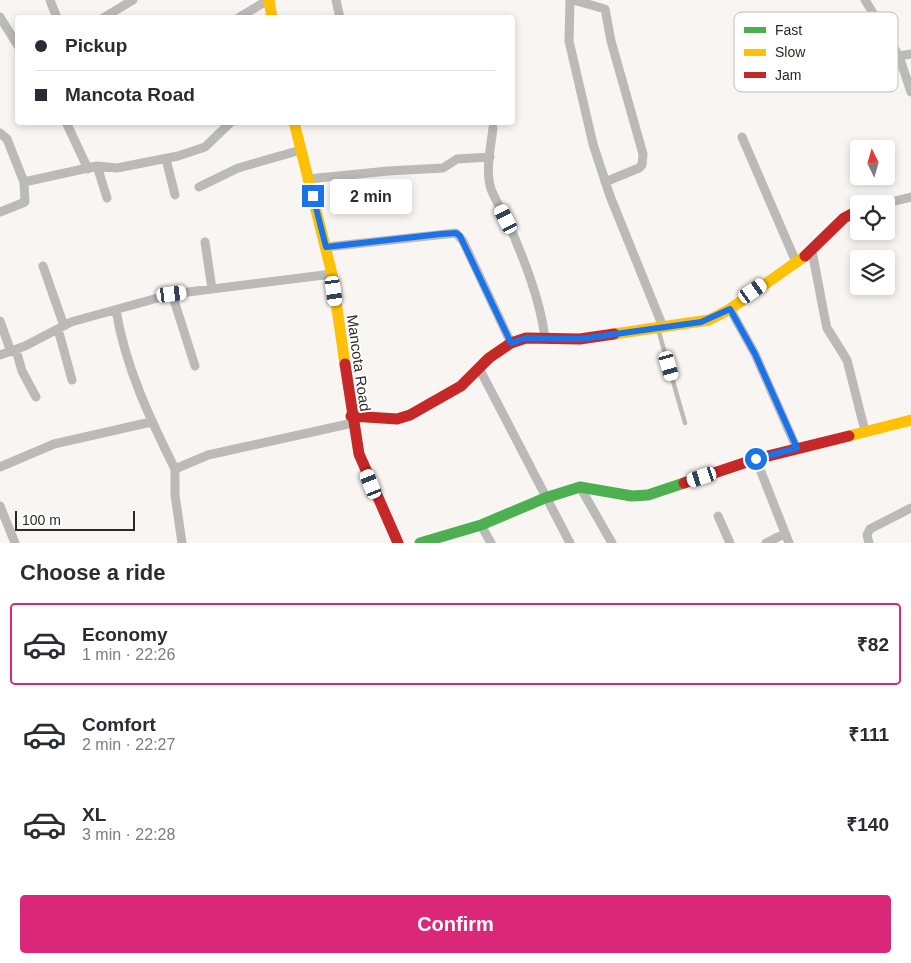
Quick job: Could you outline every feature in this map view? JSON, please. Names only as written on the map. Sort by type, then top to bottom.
[{"type":"street","points":[[50,0],[56,15]]},
{"type":"street","points":[[113,0],[118,9]]},
{"type":"street","points":[[108,15],[133,0]]},
{"type":"street","points":[[243,15],[268,0],[271,15]]},
{"type":"street","points":[[336,0],[339,15]]},
{"type":"street","points":[[605,182],[639,168],[643,160],[611,41],[605,5],[571,0],[569,41],[605,182],[660,328]]},
{"type":"street","points":[[865,0],[872,12]]},
{"type":"street","points":[[0,17],[15,41]]},
{"type":"street","points":[[911,54],[898,56],[911,92]]},
{"type":"street","points":[[68,125],[93,167],[107,198]]},
{"type":"street","points":[[24,182],[93,167],[117,168],[166,159],[205,147],[228,125]]},
{"type":"street","name":"Mancota Road","points":[[295,125],[332,274],[352,420],[359,454],[398,543]]},
{"type":"street","points":[[493,128],[489,175],[491,190],[506,219],[534,291],[541,314],[545,338]]},
{"type":"street","points":[[0,133],[7,139],[24,182],[25,202],[0,212]]},
{"type":"street","points":[[742,137],[796,262]]},
{"type":"street","points":[[199,187],[238,168],[301,150]]},
{"type":"street","points":[[308,179],[443,168],[457,159],[490,157]]},
{"type":"street","points":[[166,159],[175,194]]},
{"type":"street","points":[[895,201],[911,198]]},
{"type":"street","points":[[175,469],[208,455],[352,420],[397,419],[410,415],[461,386],[479,368],[511,343],[526,338],[580,339],[709,320],[730,309],[812,251],[844,218],[850,215]]},
{"type":"street","points":[[326,247],[456,233],[463,240],[511,343]]},
{"type":"street","points":[[204,242],[212,289]]},
{"type":"street","points":[[812,251],[827,328],[847,360],[865,431]]},
{"type":"street","points":[[43,266],[61,328],[72,380]]},
{"type":"street","points":[[0,355],[14,351],[61,328],[172,294],[332,274]]},
{"type":"street","points":[[172,294],[195,366]]},
{"type":"street","points":[[730,309],[755,354],[797,448]]},
{"type":"street","points":[[116,310],[121,336],[151,422],[175,469],[182,543]]},
{"type":"street","points":[[0,321],[22,371],[36,397]]},
{"type":"street","points":[[479,368],[570,543]]},
{"type":"street","points":[[420,543],[481,524],[545,498],[580,488],[639,497],[756,459],[911,420]]},
{"type":"street","points":[[0,467],[22,459],[46,446],[151,422]]},
{"type":"street","points":[[756,459],[789,543]]},
{"type":"street","points":[[580,488],[612,543]]},
{"type":"street","points":[[0,506],[15,543]]},
{"type":"street","points":[[869,543],[867,535],[870,529],[911,508]]},
{"type":"street","points":[[718,516],[730,543]]},
{"type":"street","points":[[481,524],[491,543]]},
{"type":"street","points":[[766,543],[784,534]]},
{"type":"lane","points":[[660,328],[685,423]]},
{"type":"traffic: fast","points":[[420,543],[481,525],[545,498],[580,487],[632,496],[648,495],[684,483]]},
{"type":"traffic: slow","points":[[269,0],[272,15]]},
{"type":"traffic: slow","points":[[295,125],[332,274],[345,364]]},
{"type":"traffic: slow","points":[[614,334],[709,320],[730,309],[805,256]]},
{"type":"traffic: slow","points":[[849,436],[911,420]]},
{"type":"traffic: jam","points":[[805,256],[844,218],[850,215]]},
{"type":"traffic: jam","points":[[351,416],[397,419],[410,415],[461,386],[489,358],[511,343],[526,338],[580,339],[614,334]]},
{"type":"traffic: jam","points":[[345,364],[359,454],[398,543]]},
{"type":"traffic: jam","points":[[684,483],[756,459],[849,436]]},
{"type":"route","points":[[313,196],[326,247],[456,233],[463,240],[485,291],[511,343],[536,337],[580,339],[701,322],[730,309],[755,354],[797,448],[756,459]]}]
